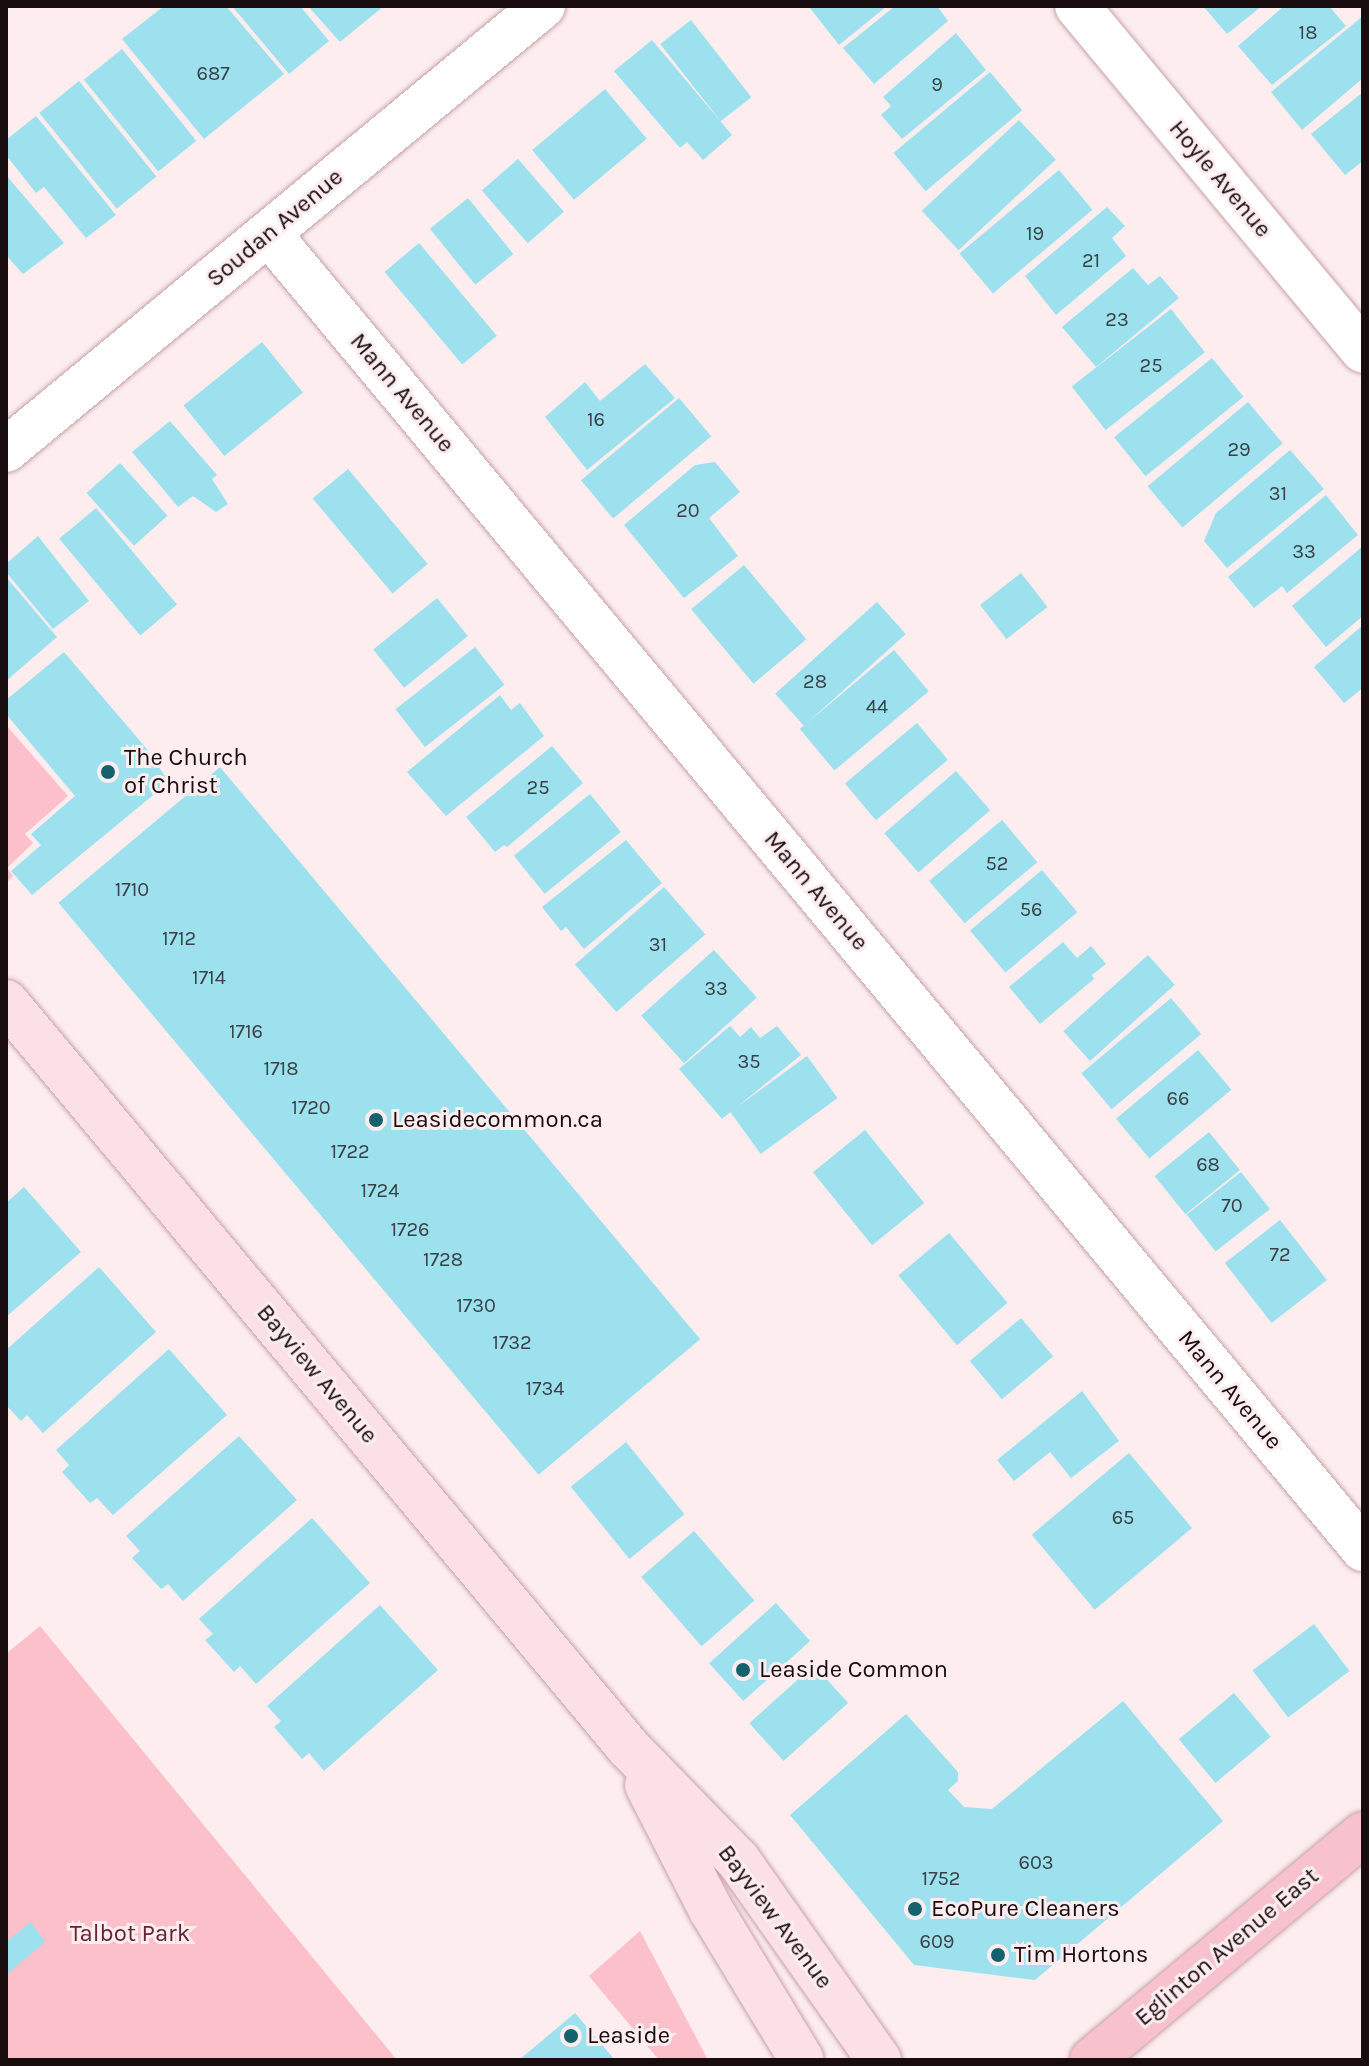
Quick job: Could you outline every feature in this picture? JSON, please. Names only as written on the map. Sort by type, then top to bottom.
[{"type":"main road","name":"Bayview Avenue","points":[[6,1002],[628,1747],[738,1860],[879,2060]]},
{"type":"main road","name":"Bayview Avenue","points":[[628,1747],[711,1910],[802,2060]]},
{"type":"main road","name":"Eglinton Avenue East","points":[[1092,2060],[1363,1834]]},
{"type":"street","name":"Soudan Avenue","points":[[6,450],[543,6]]},
{"type":"street","name":"Hoyle Avenue","points":[[1077,6],[1363,351]]},
{"type":"street","name":"Mann Avenue","points":[[269,234],[1363,1549]]},
{"type":"green space","points":[[6,725],[68,796],[25,834],[33,843],[7,868],[13,876],[8,881],[6,880]]},
{"type":"green space","name":"Talbot Park","points":[[40,1626],[397,2060],[6,2060],[6,1654]]},
{"type":"green space","points":[[640,1931],[708,2060],[659,2060],[589,1976]]},
{"type":"building","points":[[164,6],[226,6],[284,74],[204,139],[122,39]]},
{"type":"building","points":[[232,6],[300,6],[329,41],[289,74]]},
{"type":"building","points":[[308,6],[384,6],[340,42]]},
{"type":"building","points":[[887,6],[839,45],[810,8]]},
{"type":"building","points":[[895,6],[937,6],[948,21],[874,84],[843,48]]},
{"type":"building","points":[[1203,6],[1262,6],[1227,34]]},
{"type":"building","points":[[1284,6],[1329,6],[1346,26],[1272,85],[1238,46]]},
{"type":"building","points":[[1363,16],[1363,78],[1302,130],[1271,92]]},
{"type":"building","points":[[691,20],[751,97],[721,121],[660,44]]},
{"type":"building","points":[[956,33],[986,70],[902,139],[881,115],[891,106],[883,97]]},
{"type":"building","points":[[652,40],[732,135],[703,160],[687,142],[680,148],[614,71]]},
{"type":"building","points":[[122,49],[196,141],[158,172],[84,80]]},
{"type":"building","points":[[990,72],[1022,110],[926,191],[893,153]]},
{"type":"building","points":[[79,81],[156,177],[117,209],[39,113]]},
{"type":"building","points":[[605,89],[647,139],[574,200],[532,150]]},
{"type":"building","points":[[1363,92],[1363,161],[1345,175],[1311,134]]},
{"type":"building","points":[[36,116],[116,215],[86,238],[44,187],[36,193],[6,155],[6,140]]},
{"type":"building","points":[[1019,120],[1056,159],[959,250],[922,211]]},
{"type":"building","points":[[518,159],[564,212],[528,243],[482,190]]},
{"type":"building","points":[[1059,170],[1092,210],[993,293],[959,254]]},
{"type":"building","points":[[6,175],[64,243],[23,274],[6,255]]},
{"type":"building","points":[[468,198],[513,254],[475,285],[430,229]]},
{"type":"building","points":[[1107,207],[1125,226],[1112,238],[1126,256],[1056,315],[1025,276]]},
{"type":"building","points":[[419,243],[497,336],[462,365],[385,272]]},
{"type":"building","points":[[1133,268],[1148,285],[1160,276],[1179,298],[1096,367],[1062,327]]},
{"type":"building","points":[[1171,309],[1205,352],[1106,430],[1072,387]]},
{"type":"building","points":[[262,342],[303,393],[224,456],[184,406]]},
{"type":"building","points":[[1212,358],[1243,397],[1146,476],[1114,437]]},
{"type":"building","points":[[645,364],[675,398],[587,470],[545,417],[585,382],[600,401]]},
{"type":"building","points":[[679,398],[711,436],[613,519],[581,480]]},
{"type":"building","points":[[1248,402],[1283,443],[1182,528],[1148,486]]},
{"type":"building","points":[[170,421],[217,475],[212,479],[228,504],[216,512],[193,496],[178,507],[132,452]]},
{"type":"building","points":[[1290,450],[1324,489],[1227,568],[1204,541],[1216,513]]},
{"type":"building","points":[[715,462],[740,492],[709,518],[738,556],[684,598],[624,525],[695,465]]},
{"type":"building","points":[[120,463],[168,516],[134,546],[87,493]]},
{"type":"building","points":[[348,469],[428,564],[392,594],[313,499]]},
{"type":"building","points":[[1326,495],[1358,535],[1287,593],[1282,586],[1254,608],[1228,577]]},
{"type":"building","points":[[96,508],[177,605],[140,635],[59,539]]},
{"type":"building","points":[[38,536],[89,601],[53,629],[6,572],[6,564]]},
{"type":"building","points":[[1363,546],[1363,616],[1326,647],[1292,606]]},
{"type":"building","points":[[744,565],[806,639],[753,684],[691,609]]},
{"type":"building","points":[[1021,573],[1047,607],[1006,639],[980,605]]},
{"type":"building","points":[[6,577],[57,637],[6,681]]},
{"type":"building","points":[[437,598],[468,636],[404,688],[373,650]]},
{"type":"building","points":[[877,602],[906,634],[804,726],[775,694]]},
{"type":"building","points":[[1363,625],[1363,688],[1344,703],[1314,667]]},
{"type":"building","points":[[475,647],[505,685],[425,747],[395,709]]},
{"type":"building","points":[[894,650],[929,691],[834,770],[800,729]]},
{"type":"building","name":"The Church of Christ","points":[[64,652],[146,748],[169,782],[32,895],[11,871],[41,845],[31,834],[75,796],[6,714],[6,700]]},
{"type":"building","points":[[500,695],[511,710],[520,703],[544,736],[446,816],[407,772]]},
{"type":"building","points":[[917,723],[948,760],[876,820],[845,783]]},
{"type":"building","points":[[552,746],[583,783],[507,847],[504,845],[495,852],[466,817]]},
{"type":"building","name":"Leasidecommon.ca","points":[[220,767],[700,1339],[539,1475],[58,903]]},
{"type":"building","points":[[956,771],[990,810],[918,873],[884,833]]},
{"type":"building","points":[[590,794],[621,832],[545,894],[514,856]]},
{"type":"building","points":[[1002,820],[1037,862],[965,923],[929,881]]},
{"type":"building","points":[[626,840],[662,883],[584,949],[566,927],[561,931],[542,907]]},
{"type":"building","points":[[1042,870],[1077,912],[1005,973],[970,930]]},
{"type":"building","points":[[664,887],[705,935],[616,1012],[575,964]]},
{"type":"building","points":[[1063,942],[1077,958],[1091,946],[1106,964],[1092,975],[1094,979],[1040,1024],[1009,987]]},
{"type":"building","points":[[714,950],[757,998],[684,1063],[641,1016]]},
{"type":"building","points":[[1148,955],[1175,985],[1090,1061],[1063,1031]]},
{"type":"building","points":[[1171,998],[1201,1034],[1112,1109],[1081,1073]]},
{"type":"building","points":[[730,1026],[740,1037],[751,1027],[760,1038],[777,1026],[801,1055],[722,1119],[679,1069]]},
{"type":"building","points":[[1198,1050],[1231,1090],[1149,1159],[1116,1119]]},
{"type":"building","points":[[807,1056],[838,1098],[761,1154],[730,1112]]},
{"type":"building","points":[[865,1130],[924,1203],[872,1245],[813,1172]]},
{"type":"building","points":[[1209,1132],[1240,1170],[1185,1214],[1155,1176]]},
{"type":"building","points":[[1241,1172],[1270,1209],[1216,1252],[1187,1214]]},
{"type":"building","points":[[24,1187],[81,1252],[6,1317],[6,1203]]},
{"type":"building","points":[[1280,1220],[1327,1280],[1272,1323],[1225,1263]]},
{"type":"building","points":[[949,1233],[1007,1303],[957,1345],[898,1275]]},
{"type":"building","points":[[99,1267],[156,1332],[43,1433],[27,1415],[21,1421],[6,1405],[6,1350]]},
{"type":"building","points":[[1021,1318],[1053,1356],[1002,1399],[970,1361]]},
{"type":"building","points":[[169,1349],[227,1415],[113,1515],[97,1498],[90,1503],[62,1472],[69,1465],[56,1450]]},
{"type":"building","points":[[1082,1391],[1119,1441],[1071,1478],[1050,1452],[1014,1481],[997,1460]]},
{"type":"building","points":[[239,1436],[297,1500],[183,1601],[168,1584],[161,1589],[132,1558],[140,1551],[126,1536]]},
{"type":"building","points":[[626,1442],[685,1514],[629,1559],[571,1487]]},
{"type":"building","points":[[1129,1453],[1192,1528],[1095,1610],[1032,1535]]},
{"type":"building","points":[[312,1518],[370,1583],[256,1684],[240,1666],[234,1672],[205,1640],[213,1634],[199,1619]]},
{"type":"building","points":[[694,1531],[754,1600],[702,1646],[641,1577]]},
{"type":"building","points":[[776,1603],[810,1641],[743,1701],[709,1663]]},
{"type":"building","points":[[380,1605],[438,1670],[324,1771],[309,1753],[302,1759],[274,1727],[281,1721],[267,1706]]},
{"type":"building","points":[[1314,1624],[1350,1671],[1288,1717],[1253,1670]]},
{"type":"building","points":[[814,1665],[848,1703],[783,1761],[749,1723]]},
{"type":"building","points":[[1234,1693],[1271,1737],[1215,1783],[1179,1739]]},
{"type":"building","points":[[1123,1701],[1223,1821],[1035,1980],[914,1965],[790,1815],[906,1714],[958,1772],[958,1781],[948,1790],[964,1807],[992,1809]]},
{"type":"building","points":[[31,1922],[45,1942],[6,1975],[6,1942]]},
{"type":"building","name":"Leaside","points":[[575,2013],[615,2060],[519,2060]]},
{"type":"place","name":"The Church of Christ","points":[[108,772]]},
{"type":"place","name":"Leasidecommon.ca","points":[[376,1120]]},
{"type":"place","name":"Leaside Common","points":[[743,1670]]},
{"type":"place","name":"EcoPure Cleaners","points":[[915,1909]]},
{"type":"place","name":"Tim Hortons","points":[[998,1955]]},
{"type":"place","name":"Leaside","points":[[571,2036]]}]
